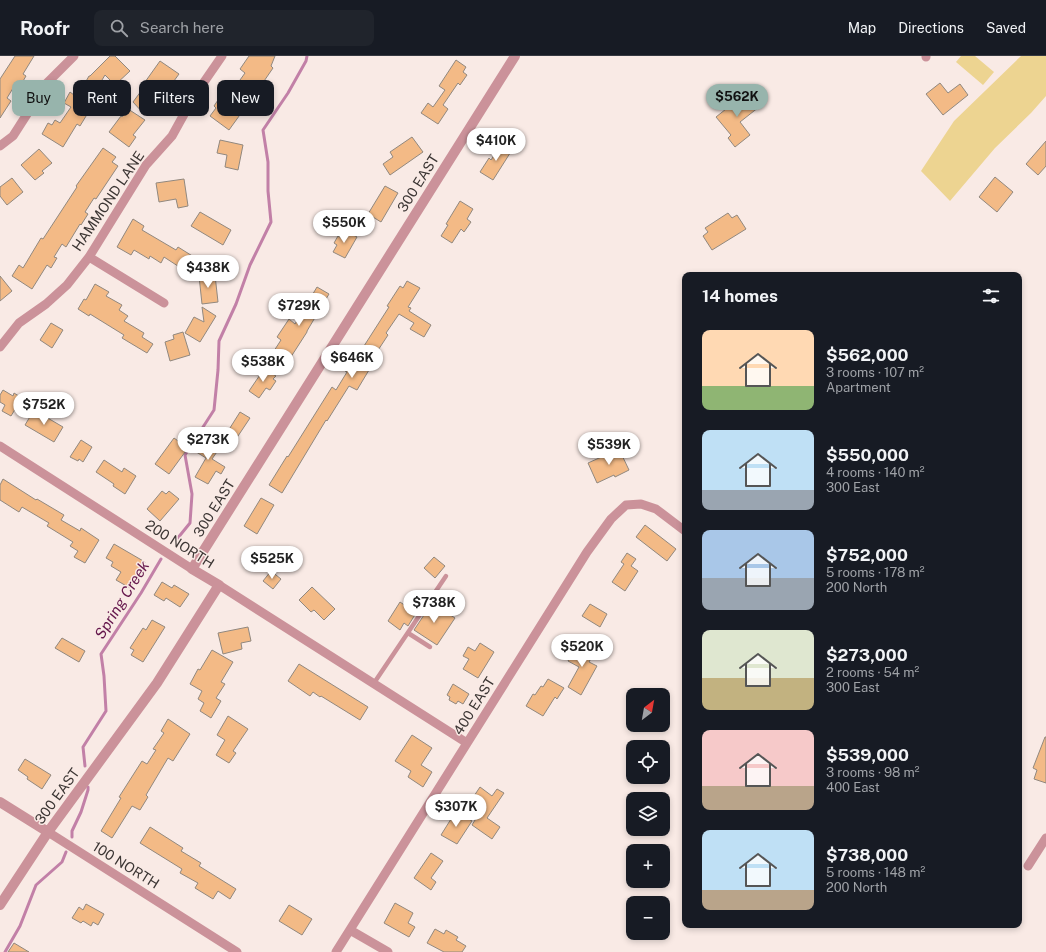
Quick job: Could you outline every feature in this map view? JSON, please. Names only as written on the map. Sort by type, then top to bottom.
[{"type":"street","points":[[0,146],[13,136],[47,83],[74,56]]},
{"type":"street","name":"HAMMOND LANE","points":[[0,347],[19,323],[46,304],[67,285],[89,256],[146,165],[172,136],[193,98],[222,56]]},
{"type":"street","name":"300 EAST","points":[[192,568],[515,56]]},
{"type":"street","points":[[89,256],[164,303]]},
{"type":"street","name":"200 NORTH","points":[[0,446],[468,743]]},
{"type":"street","name":"400 EAST","points":[[336,952],[587,552],[611,519],[626,505],[641,504],[656,509],[682,529]]},
{"type":"street","name":"300 EAST","points":[[0,905],[48,832],[157,683],[218,585]]},
{"type":"street","name":"100 NORTH","points":[[0,802],[237,952]]},
{"type":"street","points":[[1028,866],[1046,838]]},
{"type":"street","points":[[350,930],[388,952]]},
{"type":"lane","points":[[374,683],[446,576]]},
{"type":"lane","points":[[408,633],[430,647]]},
{"type":"shaded area","points":[[961,56],[975,56],[994,72],[983,85],[956,62]]},
{"type":"shaded area","points":[[1021,56],[1046,56],[1046,96],[995,148],[950,201],[921,171],[954,121]]},
{"type":"building","points":[[15,56],[34,56],[23,74],[26,76],[24,80],[12,80],[12,90],[7,98],[11,101],[0,118],[0,79]]},
{"type":"building","points":[[110,56],[115,56],[130,71],[120,80],[110,80],[105,75],[102,80],[87,80]]},
{"type":"building","points":[[249,56],[275,56],[271,66],[273,68],[265,80],[240,80],[245,73],[240,69]]},
{"type":"building","points":[[456,60],[466,67],[463,72],[467,75],[460,85],[458,83],[443,105],[448,109],[438,124],[421,113],[428,103],[433,107],[445,90],[439,86]]},
{"type":"building","points":[[160,61],[179,74],[175,80],[146,80]]},
{"type":"building","points":[[940,83],[948,93],[960,84],[968,95],[943,115],[926,94]]},
{"type":"building","points":[[70,92],[73,94],[73,116],[86,116],[80,126],[77,124],[63,147],[42,134],[48,123],[52,125],[55,120],[60,123],[71,107],[65,104]]},
{"type":"building","points":[[747,92],[759,107],[740,122],[750,135],[735,147],[728,138],[731,135],[716,117],[726,109],[724,107],[738,97],[739,99]]},
{"type":"building","points":[[139,94],[139,109],[133,102]]},
{"type":"building","points":[[217,102],[217,116],[239,116],[229,130],[210,116],[216,108],[214,106]]},
{"type":"building","points":[[131,111],[145,120],[133,135],[136,137],[129,147],[109,132],[121,116],[131,116]]},
{"type":"building","points":[[412,137],[423,152],[390,175],[383,164],[393,157],[390,152]]},
{"type":"building","points":[[220,140],[243,145],[238,170],[225,167],[227,155],[217,153]]},
{"type":"building","points":[[1046,141],[1046,166],[1038,175],[1026,164]]},
{"type":"building","points":[[502,143],[512,150],[493,180],[480,172],[489,158],[491,160]]},
{"type":"building","points":[[103,148],[116,157],[112,162],[118,166],[96,199],[94,198],[85,212],[88,214],[66,247],[62,244],[54,257],[57,258],[51,268],[47,265],[32,289],[12,276],[19,265],[23,268],[41,238],[43,239],[77,187],[76,186]]},
{"type":"building","points":[[39,149],[52,163],[42,171],[44,173],[35,180],[21,165]]},
{"type":"building","points":[[995,177],[1013,192],[997,212],[979,197]]},
{"type":"building","points":[[12,178],[23,192],[7,205],[0,196],[0,187]]},
{"type":"building","points":[[184,179],[188,206],[178,208],[176,199],[159,202],[156,183]]},
{"type":"building","points":[[385,186],[398,193],[381,222],[368,214]]},
{"type":"building","points":[[460,201],[473,209],[467,219],[471,222],[464,232],[461,229],[452,243],[441,236],[448,225],[446,224]]},
{"type":"building","points":[[200,212],[231,230],[223,245],[191,226]]},
{"type":"building","points":[[728,213],[732,218],[737,215],[746,229],[712,250],[703,236],[708,232],[705,228]]},
{"type":"building","points":[[133,219],[144,226],[142,230],[176,250],[178,247],[202,262],[196,271],[187,266],[184,270],[164,257],[161,263],[150,256],[149,259],[134,250],[131,255],[117,247]]},
{"type":"building","points":[[346,231],[357,237],[345,258],[333,252],[337,245],[334,243],[338,236],[342,238]]},
{"type":"building","points":[[215,275],[218,302],[202,304],[199,276]]},
{"type":"building","points":[[0,276],[12,291],[0,301]]},
{"type":"building","points":[[407,281],[420,288],[408,307],[411,308],[409,311],[431,325],[424,337],[410,329],[414,323],[399,314],[386,333],[388,335],[369,364],[372,365],[357,390],[349,386],[327,421],[326,420],[282,493],[269,485],[332,387],[336,390],[347,372],[345,371],[353,358],[355,360],[389,307],[387,306],[400,286],[403,288]]},
{"type":"building","points":[[95,284],[109,292],[106,296],[122,305],[119,310],[128,316],[124,321],[144,333],[142,337],[153,344],[147,353],[122,338],[124,335],[90,314],[89,316],[78,309],[84,299],[86,300]]},
{"type":"building","points":[[317,287],[329,294],[287,363],[272,354],[281,340],[277,337],[289,319],[295,324]]},
{"type":"building","points":[[202,307],[216,316],[200,342],[185,333],[194,317],[204,322]]},
{"type":"building","points":[[51,323],[63,330],[52,348],[40,340]]},
{"type":"building","points":[[183,332],[190,355],[170,361],[165,342],[174,339],[173,335]]},
{"type":"building","points":[[264,369],[276,376],[273,379],[276,381],[270,390],[266,388],[259,398],[249,391]]},
{"type":"building","points":[[3,390],[13,396],[14,393],[22,398],[11,416],[2,411],[5,405],[0,402],[0,395]]},
{"type":"building","points":[[34,410],[63,427],[54,442],[25,425]]},
{"type":"building","points":[[240,412],[250,418],[232,445],[223,439]]},
{"type":"building","points":[[174,438],[188,448],[169,474],[155,464]]},
{"type":"building","points":[[209,439],[221,446],[212,459],[225,467],[221,474],[216,471],[208,484],[195,477],[206,458],[193,450],[198,442],[205,446]]},
{"type":"building","points":[[81,440],[92,447],[83,462],[79,459],[78,461],[70,457]]},
{"type":"building","points":[[619,449],[629,470],[615,477],[614,475],[597,483],[588,463]]},
{"type":"building","points":[[104,460],[122,472],[124,468],[136,476],[125,494],[113,486],[114,484],[96,472]]},
{"type":"building","points":[[3,479],[36,500],[37,499],[64,515],[61,520],[80,531],[81,528],[99,540],[85,563],[74,557],[78,551],[70,546],[73,542],[47,526],[49,523],[22,507],[19,512],[0,500],[0,485]]},
{"type":"building","points":[[162,491],[166,494],[169,491],[179,499],[160,521],[147,509]]},
{"type":"building","points":[[261,498],[274,505],[257,534],[244,526]]},
{"type":"building","points":[[645,525],[676,549],[667,561],[636,537]]},
{"type":"building","points":[[114,544],[145,562],[130,588],[116,580],[121,572],[111,566],[113,562],[106,558]]},
{"type":"building","points":[[627,553],[636,559],[631,566],[638,571],[625,591],[612,582],[624,564],[621,562]]},
{"type":"building","points":[[434,557],[445,566],[435,578],[424,568]]},
{"type":"building","points":[[271,571],[281,579],[273,589],[263,581]]},
{"type":"building","points":[[162,582],[172,588],[174,585],[189,594],[180,607],[166,598],[164,601],[154,595]]},
{"type":"building","points":[[312,587],[335,609],[324,620],[314,610],[311,612],[299,600]]},
{"type":"building","points":[[400,602],[416,613],[408,626],[404,623],[400,630],[388,621]]},
{"type":"building","points":[[432,603],[455,618],[437,645],[414,630]]},
{"type":"building","points":[[590,604],[607,614],[600,627],[582,616]]},
{"type":"building","points":[[152,620],[165,627],[143,662],[131,655],[134,650],[130,648],[143,628],[146,630]]},
{"type":"building","points":[[248,627],[251,641],[241,643],[242,649],[223,654],[218,633]]},
{"type":"building","points":[[62,638],[85,651],[79,662],[55,648]]},
{"type":"building","points":[[480,643],[494,652],[478,678],[463,669],[469,659],[463,656],[468,647],[475,651]]},
{"type":"building","points":[[578,643],[594,653],[589,662],[597,666],[581,695],[568,687],[579,667],[568,661]]},
{"type":"building","points":[[212,650],[233,662],[221,682],[225,684],[216,698],[221,701],[211,718],[200,711],[204,703],[198,699],[202,691],[190,684],[198,669],[200,670]]},
{"type":"building","points":[[299,664],[368,707],[360,720],[313,692],[310,696],[288,681]]},
{"type":"building","points":[[548,679],[564,688],[557,699],[555,697],[543,716],[526,706],[533,694],[535,695],[541,686],[543,687]]},
{"type":"building","points":[[453,684],[469,694],[463,704],[458,701],[456,704],[449,700],[450,697],[447,695]]},
{"type":"building","points":[[228,716],[248,729],[233,751],[236,753],[229,763],[216,755],[225,740],[217,735]]},
{"type":"building","points":[[168,719],[190,734],[173,761],[168,758],[146,795],[148,797],[140,810],[132,806],[112,838],[101,831],[121,798],[119,797],[142,761],[147,764],[156,750],[153,749],[164,733],[161,731]]},
{"type":"building","points":[[412,735],[432,748],[421,765],[432,772],[423,787],[408,777],[411,771],[395,761]]},
{"type":"building","points":[[1045,737],[1046,783],[1034,779],[1037,770],[1033,768]]},
{"type":"building","points":[[25,759],[51,775],[42,789],[27,779],[28,777],[18,770]]},
{"type":"building","points":[[480,787],[492,796],[497,789],[504,793],[487,818],[500,827],[492,839],[472,825],[483,807],[472,799]]},
{"type":"building","points":[[456,811],[472,821],[457,844],[441,835]]},
{"type":"building","points":[[150,827],[183,848],[181,851],[201,863],[199,866],[236,889],[230,899],[218,891],[213,899],[195,888],[198,883],[180,873],[182,869],[140,843]]},
{"type":"building","points":[[431,853],[443,861],[431,878],[436,882],[431,890],[414,878]]},
{"type":"building","points":[[395,903],[413,913],[408,923],[415,927],[409,937],[384,923]]},
{"type":"building","points":[[86,904],[104,914],[98,925],[93,922],[91,926],[83,921],[81,923],[72,918],[79,907],[83,910]]},
{"type":"building","points":[[289,905],[312,919],[302,935],[279,921]]},
{"type":"building","points":[[435,929],[444,934],[446,930],[458,937],[456,940],[466,946],[462,952],[444,952],[427,943]]},
{"type":"building","points":[[14,943],[29,952],[8,952]]},
{"type":"waterway","name":"Spring Creek","points":[[177,539],[190,523],[192,494],[185,455],[214,410],[219,341],[236,304],[250,265],[271,222],[268,191],[268,162],[263,130],[288,93],[306,61],[307,56]]},
{"type":"waterway","name":"Spring Creek","points":[[85,766],[83,747],[106,711],[101,654],[141,593],[161,559]]},
{"type":"waterway","name":"Spring Creek","points":[[72,837],[72,831],[81,812],[88,787]]},
{"type":"waterway","name":"Spring Creek","points":[[5,952],[20,926],[36,885],[62,862],[66,852]]}]
